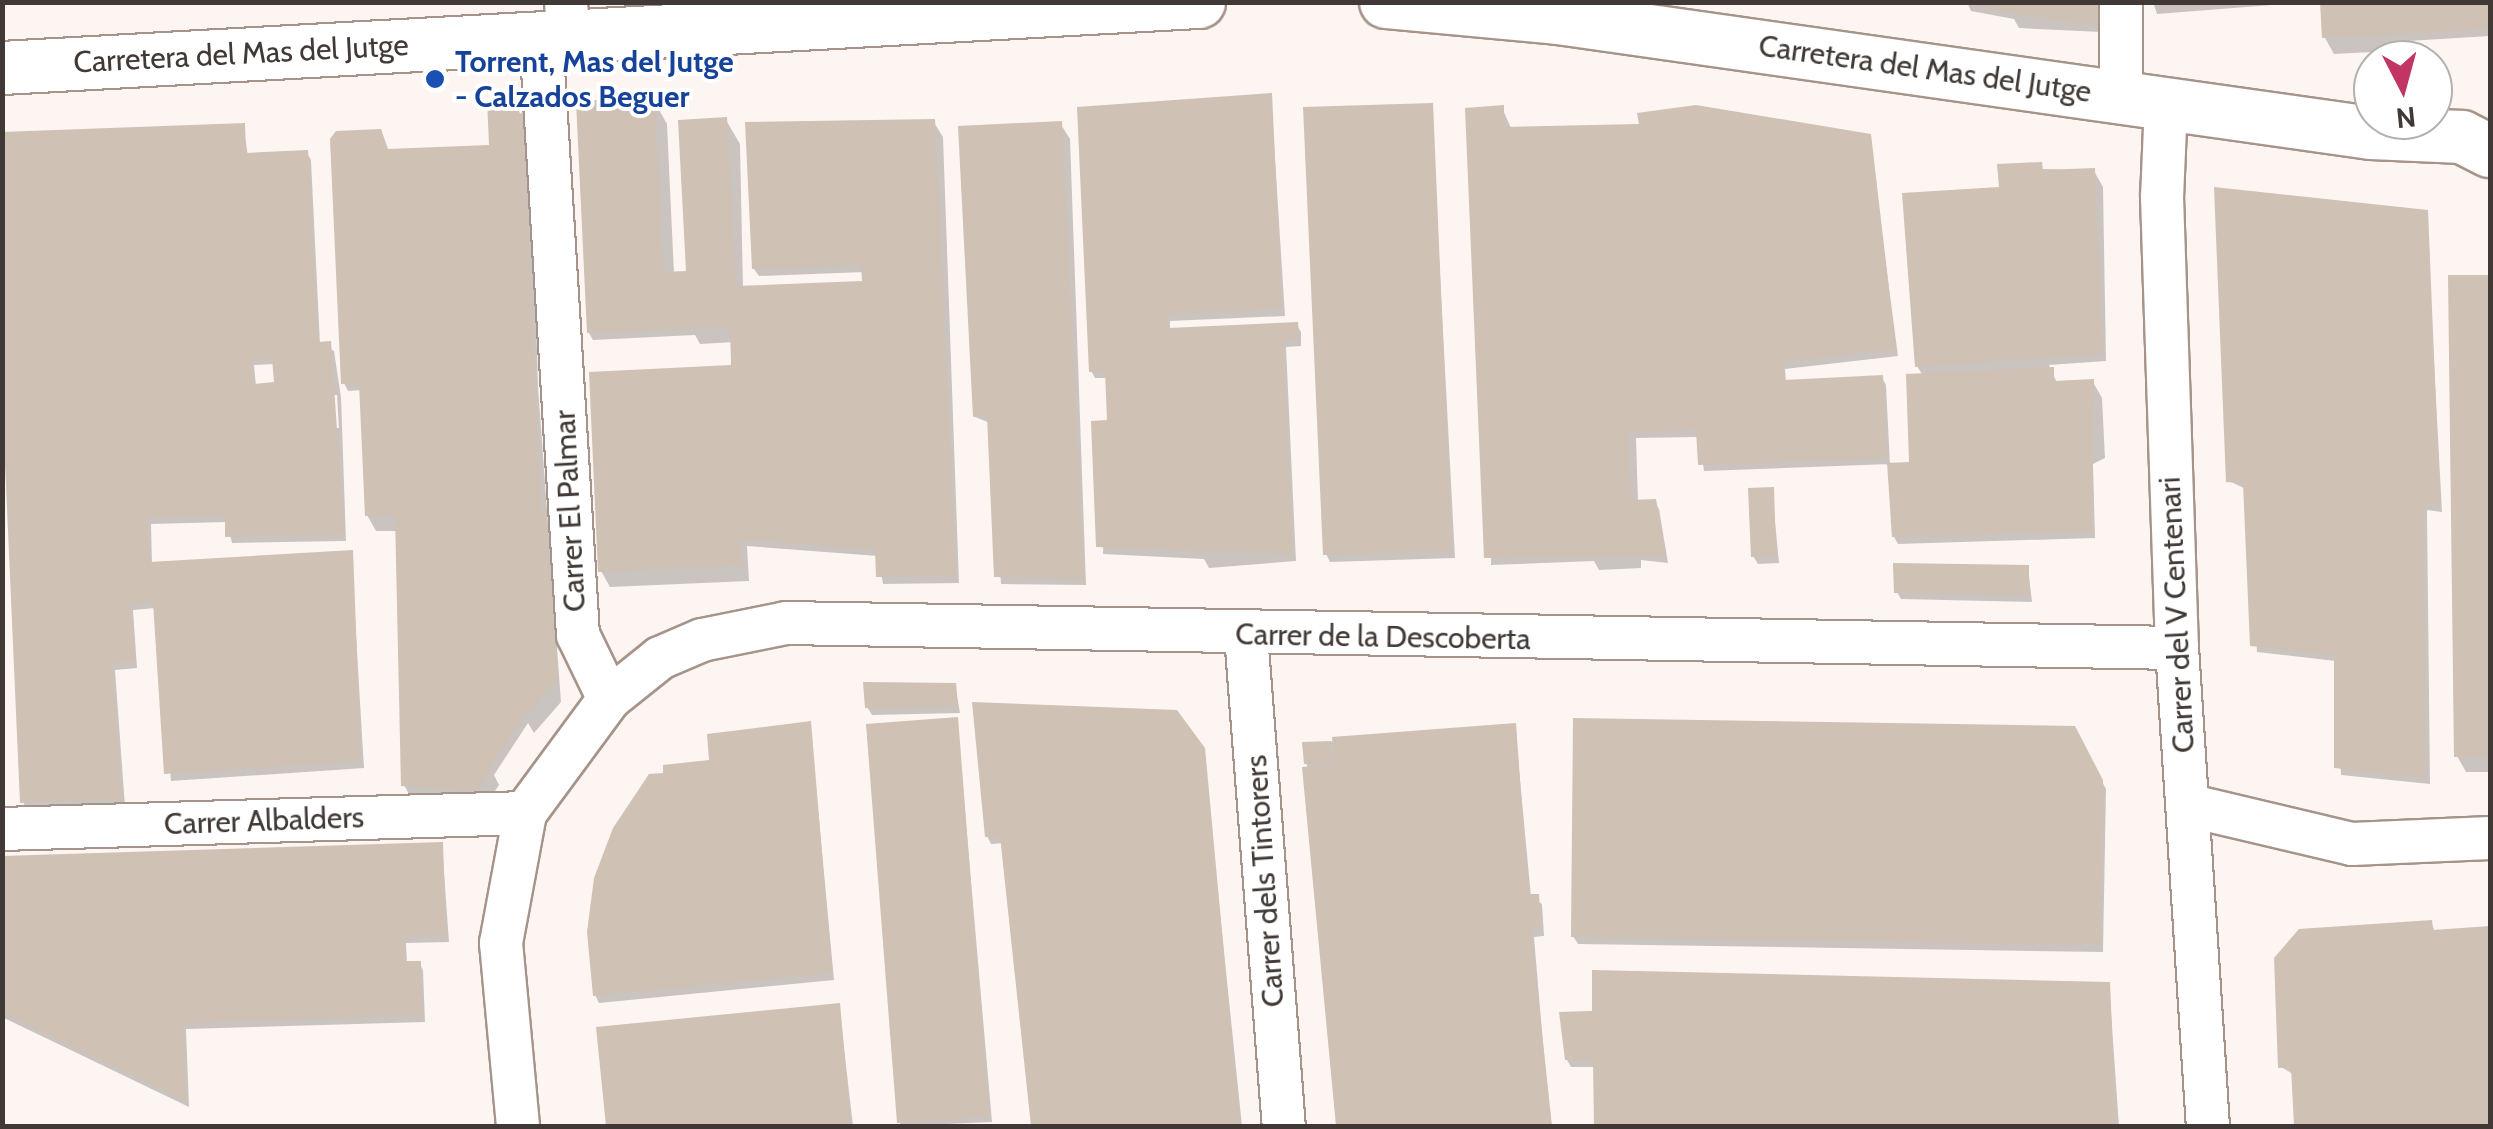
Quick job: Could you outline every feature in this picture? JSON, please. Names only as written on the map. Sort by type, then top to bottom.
[{"type":"street","name":"Carretera del Mas del Jutge","points":[[2,68],[558,25],[1200,2]]},
{"type":"street","name":"Carretera del Mas del Jutge","points":[[1386,2],[1558,18],[2371,133],[2481,136]]},
{"type":"street","name":"Carrer del V Centenari","points":[[2121,2],[2162,197],[2176,648],[2208,1126]]},
{"type":"street","name":"Carrer El Palmar","points":[[558,25],[578,635],[610,699]]},
{"type":"street","name":"Carrer de la Descoberta","points":[[610,699],[674,652],[786,624],[1246,635],[2176,648]]},
{"type":"street","name":"Carrer dels Tintorers","points":[[1246,635],[1284,1126]]},
{"type":"street","points":[[518,1126],[500,943],[525,812],[610,699]]},
{"type":"street","points":[[2186,805],[2352,844],[2490,838]]},
{"type":"street","name":"Carrer Albalders","points":[[2,830],[525,812]]},
{"type":"building","points":[[1964,2],[2098,2],[2099,26],[2011,13]]},
{"type":"building","points":[[2320,2],[2490,2],[2490,29],[2322,38]]},
{"type":"building","points":[[1272,93],[1282,309],[1167,314],[1168,328],[1298,322],[1299,339],[1283,340],[1293,554],[1096,547],[1091,421],[1107,420],[1105,371],[1089,372],[1077,107]]},
{"type":"building","points":[[655,97],[663,272],[686,271],[678,120],[727,117],[736,286],[862,281],[861,265],[752,269],[745,122],[935,119],[956,576],[876,577],[875,550],[740,539],[741,565],[598,572],[589,372],[731,365],[730,327],[587,333],[576,101]]},
{"type":"building","points":[[522,98],[541,513],[546,512],[558,679],[521,720],[476,791],[401,786],[395,515],[365,516],[359,383],[341,384],[330,139],[336,131],[381,129],[388,149],[489,145],[487,100]]},
{"type":"building","points":[[1433,103],[1452,551],[1323,555],[1303,107]]},
{"type":"building","points":[[1504,105],[1504,127],[1639,124],[1637,113],[1696,105],[1871,134],[1896,349],[1783,362],[1784,380],[1883,375],[1887,458],[1698,465],[1696,430],[1628,432],[1631,500],[1656,499],[1666,556],[1484,558],[1465,108]]},
{"type":"building","points":[[1062,121],[1084,579],[994,577],[987,416],[973,417],[958,126]]},
{"type":"building","points":[[245,123],[246,153],[308,150],[318,342],[331,341],[344,534],[225,537],[225,515],[148,517],[150,562],[353,550],[361,761],[164,774],[153,602],[130,603],[135,661],[112,663],[122,799],[20,803],[2,395],[2,132]],"holes":[[[272,358],[274,382],[253,384],[252,359]]]},
{"type":"building","points":[[2042,162],[2043,170],[2095,168],[2103,354],[1915,367],[1902,193],[1999,187],[1997,164]]},
{"type":"building","points":[[2214,187],[2428,210],[2440,505],[2424,503],[2425,778],[2334,768],[2334,655],[2250,646],[2243,483],[2226,482]]},
{"type":"building","points":[[2448,275],[2490,275],[2490,756],[2454,757]]},
{"type":"building","points":[[2054,367],[2054,381],[2094,379],[2092,531],[1892,537],[1887,463],[1909,462],[1906,374]]},
{"type":"building","points":[[1774,487],[1776,556],[1751,557],[1748,488]]},
{"type":"building","points":[[1893,563],[2029,565],[2029,595],[1894,593]]},
{"type":"building","points":[[863,682],[956,683],[958,706],[865,708]]},
{"type":"building","points":[[972,702],[1177,710],[1205,748],[1240,1126],[1031,1126],[1000,836],[985,837]]},
{"type":"building","points":[[958,717],[989,1116],[897,1123],[866,724]]},
{"type":"building","points":[[1573,718],[2075,726],[2103,780],[2101,945],[1571,937]]},
{"type":"building","points":[[811,721],[832,973],[593,996],[587,932],[594,878],[613,828],[649,774],[663,773],[663,765],[709,760],[707,734]]},
{"type":"building","points":[[1516,723],[1528,894],[1539,894],[1541,930],[1531,930],[1552,1126],[1336,1126],[1302,767],[1334,765],[1332,737]]},
{"type":"building","points":[[1331,741],[1332,763],[1304,764],[1302,742]]},
{"type":"building","points":[[443,842],[446,935],[404,936],[405,961],[421,961],[422,1015],[184,1023],[186,1101],[2,1013],[2,856]]},
{"type":"building","points":[[2432,920],[2433,930],[2490,926],[2490,1126],[2294,1126],[2291,1067],[2278,1068],[2274,958],[2299,929]]},
{"type":"building","points":[[1592,970],[2110,982],[2116,1126],[1594,1126],[1593,1060],[1565,1060],[1559,1012],[1592,1011]]},
{"type":"building","points":[[840,1003],[851,1126],[606,1126],[596,1027]]},
{"type":"place","name":"Torrent, Mas del Jutge - Calzados Beguer","points":[[435,79]]}]
